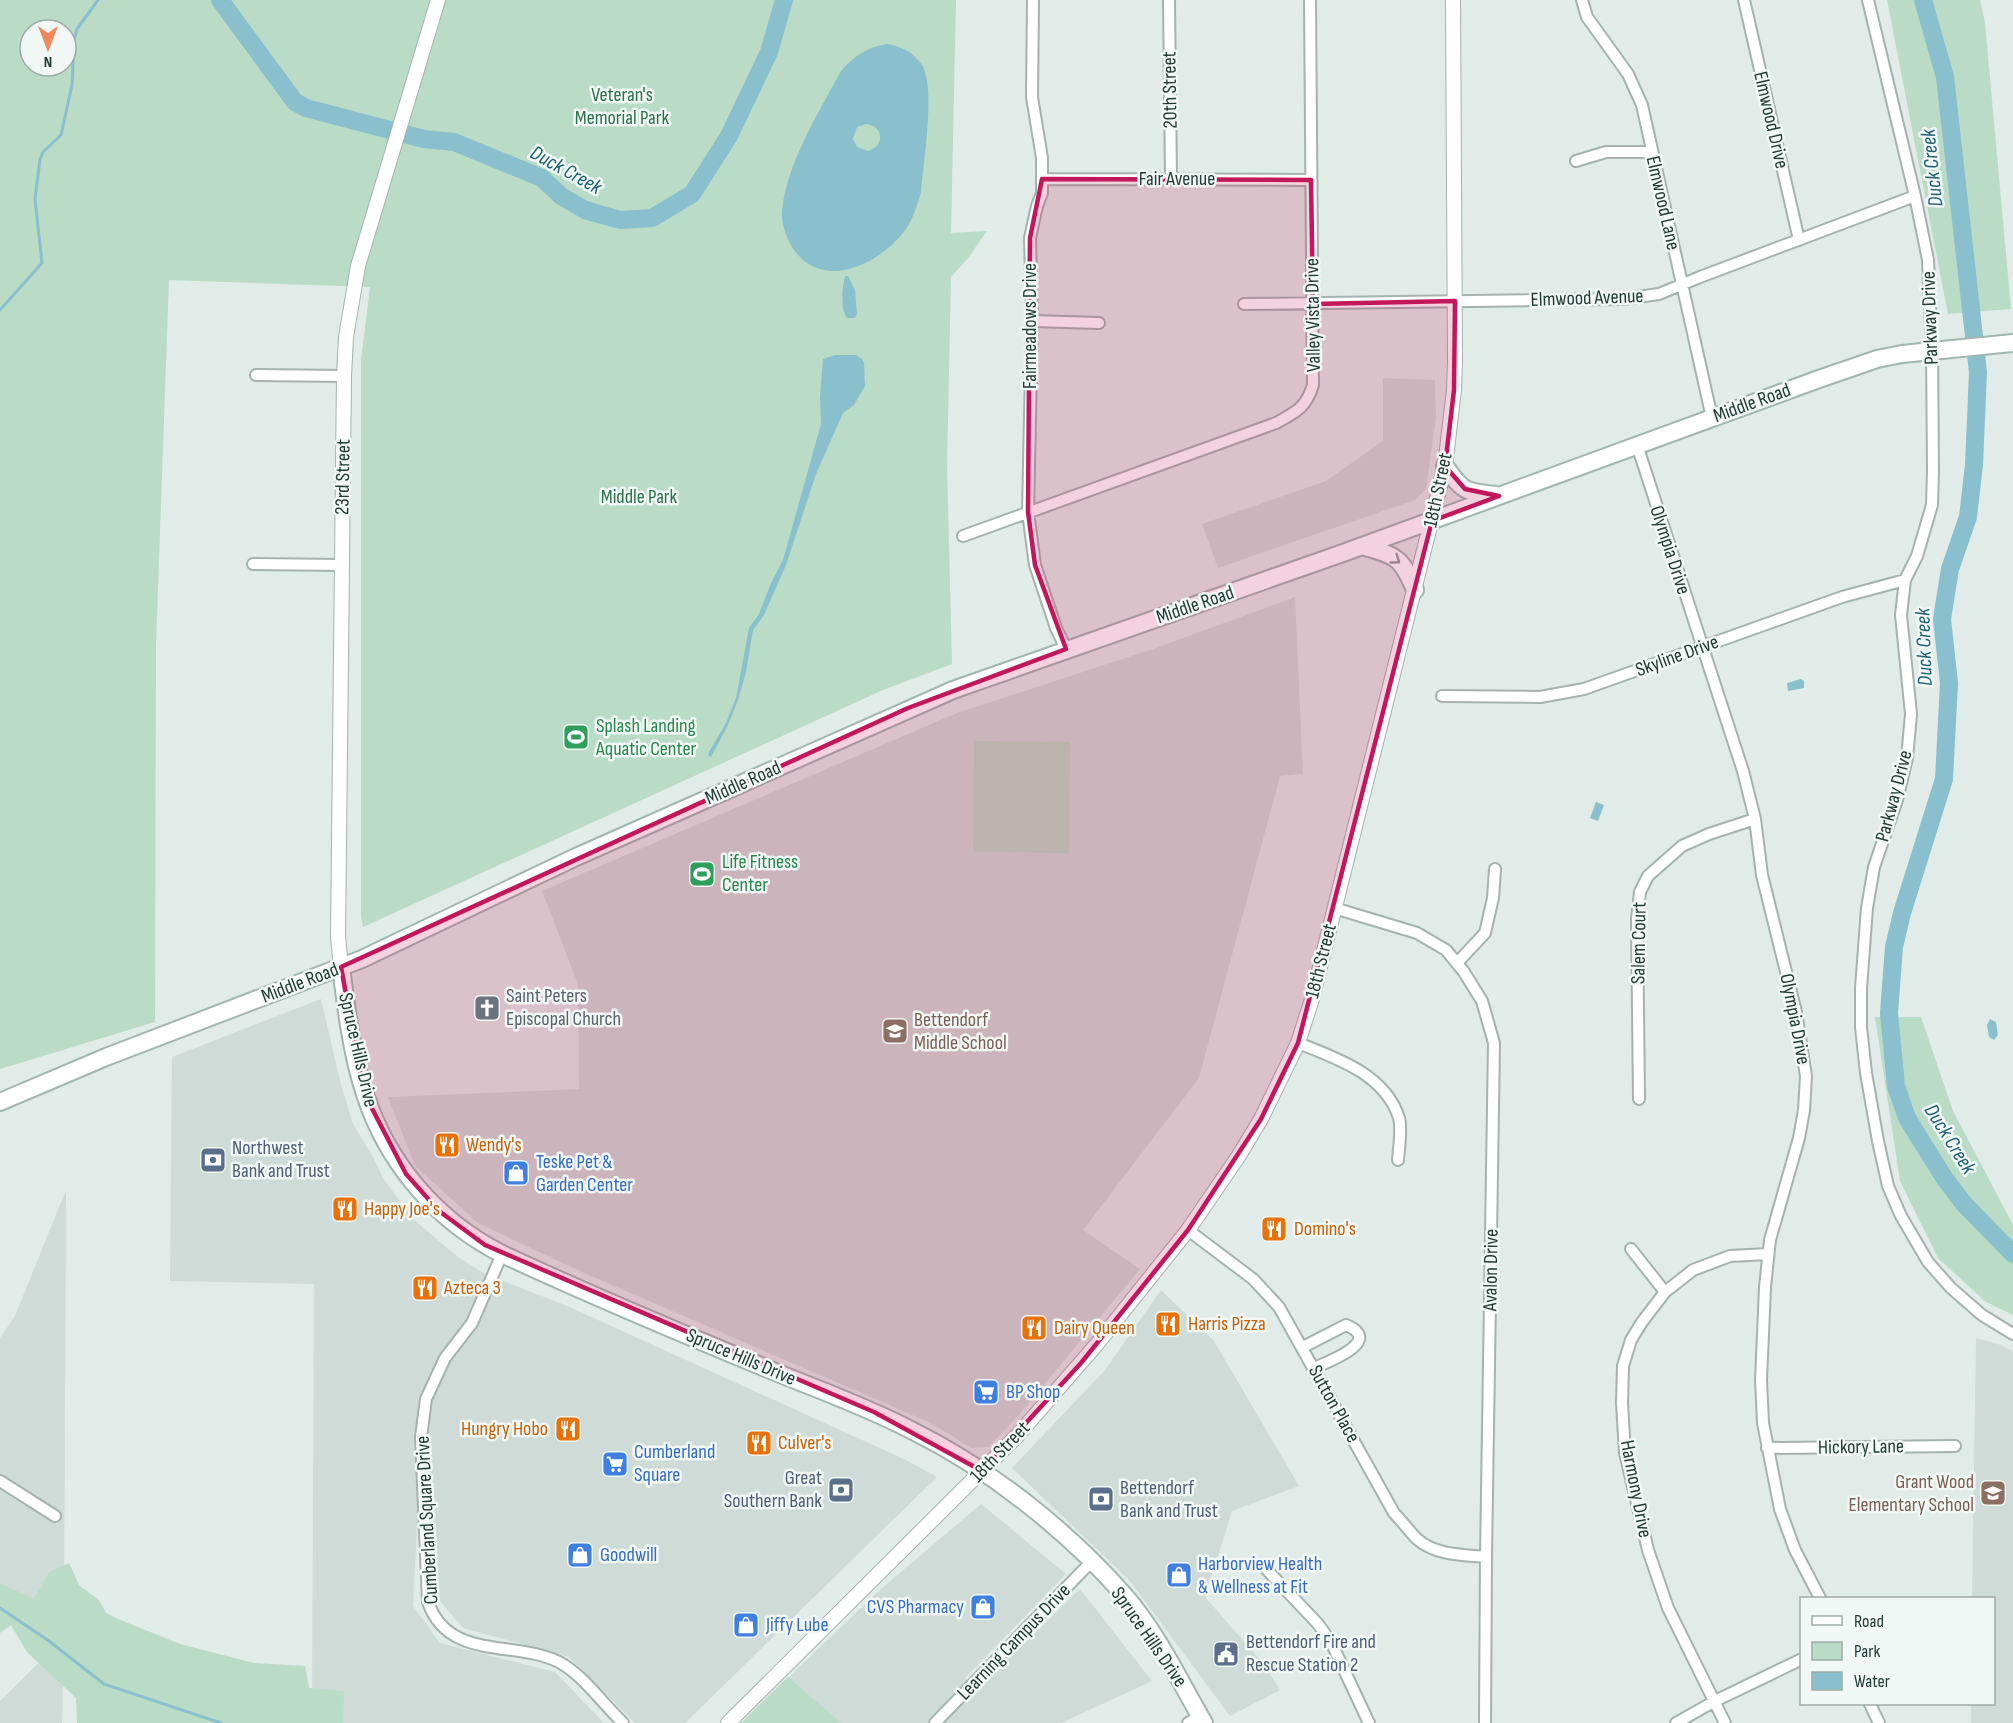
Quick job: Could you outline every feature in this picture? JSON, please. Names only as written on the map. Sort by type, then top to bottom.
[{"type":"main road","name":"Middle Road","points":[[0,1102],[106,1057],[362,960],[576,857],[953,690],[1432,521],[1877,359],[1939,349],[2013,343]]},
{"type":"main road","name":"Middle Road","points":[[1445,466],[1456,483],[1465,489],[1500,496]]},
{"type":"main road","points":[[1362,546],[1391,555],[1401,562],[1415,590]]},
{"type":"main road","name":"Spruce Hills Drive","points":[[341,967],[364,1093],[387,1145],[406,1174],[431,1203],[473,1237],[502,1254],[724,1351],[874,1412],[935,1442],[982,1471],[1051,1524],[1092,1561],[1126,1598],[1170,1660],[1197,1721]]},
{"type":"street","name":"23rd Street","points":[[341,967],[338,926],[346,337],[357,275],[438,0]]},
{"type":"street","name":"Fairmeadows Drive","points":[[1034,0],[1032,97],[1042,158],[1042,193],[1030,238],[1032,321],[1028,512],[1035,565],[1056,628],[1066,649]]},
{"type":"street","name":"20th Street","points":[[1169,0],[1171,179]]},
{"type":"street","name":"Valley Vista Drive","points":[[963,536],[1276,423],[1298,411],[1305,404],[1313,386],[1310,0]]},
{"type":"street","name":"18th Street","points":[[728,1723],[1017,1436],[1081,1363],[1188,1230],[1238,1157],[1261,1119],[1298,1043],[1312,999],[1445,466],[1454,390],[1453,0]]},
{"type":"street","name":"Elmwood Lane","points":[[1582,0],[1587,17],[1628,74],[1642,105],[1712,418]]},
{"type":"street","name":"Elmwood Drive","points":[[1744,0],[1799,240]]},
{"type":"street","name":"Parkway Drive","points":[[1868,0],[1915,196],[1928,260],[1939,349],[1932,505],[1917,556],[1905,580],[1901,615],[1911,714],[1908,758],[1897,800],[1874,867],[1867,908],[1861,1017],[1866,1073],[1888,1186],[1900,1216],[1928,1262],[1951,1288],[1982,1315],[2013,1334]]},
{"type":"street","points":[[1576,161],[1606,152],[1651,152]]},
{"type":"street","name":"Fair Avenue","points":[[1042,178],[1311,180]]},
{"type":"street","name":"Elmwood Avenue","points":[[1244,304],[1623,299],[1659,294],[1915,196]]},
{"type":"street","points":[[1032,321],[1099,323]]},
{"type":"street","points":[[256,375],[344,376]]},
{"type":"street","name":"Olympia Drive","points":[[1637,445],[1743,771],[1755,819],[1762,875],[1796,1012],[1806,1076],[1804,1110],[1799,1138],[1770,1240],[1764,1287],[1761,1380],[1763,1423],[1780,1509],[1795,1550],[1819,1597]]},
{"type":"street","points":[[252,564],[342,566]]},
{"type":"street","name":"Skyline Drive","points":[[1442,696],[1540,697],[1584,689],[1842,597],[1905,580]]},
{"type":"street","name":"Salem Court","points":[[1639,1099],[1637,919],[1640,892],[1648,876],[1682,846],[1709,834],[1755,819]]},
{"type":"street","points":[[1457,963],[1485,933],[1493,898],[1495,869]]},
{"type":"street","name":"Avalon Drive","points":[[1334,908],[1417,933],[1446,950],[1464,972],[1482,1001],[1494,1043],[1485,1723]]},
{"type":"street","points":[[1298,1043],[1346,1062],[1369,1077],[1390,1101],[1399,1120],[1398,1160]]},
{"type":"street","name":"Sutton Place","points":[[1188,1230],[1256,1282],[1279,1307],[1394,1513],[1418,1540],[1455,1555],[1486,1557]]},
{"type":"street","points":[[1630,1249],[1665,1292]]},
{"type":"street","name":"Cumberland Square Drive","points":[[502,1254],[472,1323],[445,1358],[426,1400],[421,1437],[428,1602],[432,1613],[442,1625],[461,1640],[559,1662],[579,1677],[623,1723]]},
{"type":"street","name":"Harmony Drive","points":[[1725,1723],[1668,1608],[1648,1550],[1625,1453],[1622,1403],[1623,1366],[1631,1340],[1642,1322],[1665,1292],[1693,1270],[1730,1256],[1768,1254]]},
{"type":"street","points":[[1303,1347],[1346,1324],[1358,1335],[1358,1343],[1354,1349],[1314,1368]]},
{"type":"street","name":"Hickory Lane","points":[[1767,1448],[1955,1446]]},
{"type":"street","points":[[0,1481],[55,1516]]},
{"type":"street","name":"Learning Campus Drive","points":[[935,1723],[1092,1561]]},
{"type":"street","points":[[1267,1570],[1318,1624],[1331,1642],[1369,1723]]},
{"type":"street","points":[[1676,1723],[1715,1701],[1800,1660]]},
{"type":"street","points":[[1870,1705],[1879,1723]]},
{"type":"highlighted area","points":[[1042,179],[1311,180],[1313,304],[1455,301],[1454,390],[1445,466],[1465,489],[1499,496],[1432,521],[1298,1043],[1261,1119],[1188,1230],[1081,1363],[982,1471],[874,1412],[485,1245],[439,1211],[406,1174],[364,1093],[341,967],[908,708],[1066,649],[1035,565],[1028,512],[1030,238]]},
{"type":"shaded area","points":[[1383,378],[1435,380],[1436,417],[1426,489],[1415,500],[1218,568],[1202,524],[1326,481],[1383,441]]},
{"type":"shaded area","name":"Bettendorf Middle School","points":[[1295,597],[1303,774],[1280,776],[1199,1078],[1083,1230],[1140,1269],[1018,1416],[988,1447],[971,1448],[933,1424],[582,1272],[478,1223],[415,1166],[388,1097],[579,1089],[578,984],[542,891],[957,713],[1156,648]]},
{"type":"shaded area","points":[[321,999],[341,1085],[353,1124],[383,1178],[413,1219],[458,1257],[485,1274],[565,1305],[906,1460],[937,1477],[685,1723],[635,1723],[569,1657],[463,1628],[436,1596],[434,1527],[417,1527],[413,1606],[440,1643],[555,1672],[604,1723],[312,1723],[314,1284],[170,1281],[172,1057]]},
{"type":"shaded area","points":[[66,1190],[64,1638],[0,1605],[0,1338],[15,1316]]},
{"type":"shaded area","points":[[1161,1290],[1214,1341],[1299,1486],[1232,1511],[1205,1597],[1263,1663],[1280,1690],[1230,1716],[1130,1581],[1012,1468],[1105,1370]]},
{"type":"shaded area","name":"Grant Wood Elementary School","points":[[1976,1338],[2013,1351],[2013,1723],[1971,1723],[1971,1705],[1995,1705],[1995,1597],[1972,1597]]},
{"type":"shaded area","points":[[981,1504],[1066,1574],[965,1678],[978,1689],[1080,1589],[1152,1681],[1061,1723],[744,1723],[881,1589]]},
{"type":"shaded area","points":[[64,1638],[62,1723],[0,1723],[0,1701]]},
{"type":"green space","points":[[0,0],[956,0],[951,233],[987,231],[951,277],[947,465],[952,664],[883,690],[363,927],[361,916],[361,360],[370,287],[169,280],[156,645],[155,1022],[0,1069]]},
{"type":"green space","points":[[1887,0],[1980,0],[1985,23],[2011,309],[1948,314]]},
{"type":"green space","points":[[974,741],[1070,742],[1069,853],[973,852]]},
{"type":"green space","points":[[1875,1017],[1921,1017],[1953,1111],[2013,1225],[2013,1315],[1986,1302],[1938,1258],[1900,1181]]},
{"type":"green space","points":[[69,1563],[79,1585],[99,1600],[106,1613],[118,1619],[180,1644],[254,1663],[305,1666],[309,1688],[344,1691],[343,1723],[77,1723],[76,1698],[27,1652],[11,1625],[0,1633],[0,1583],[34,1599],[49,1572]]},
{"type":"green space","points":[[788,1677],[841,1723],[741,1723]]},
{"type":"water","points":[[887,44],[902,48],[915,57],[922,65],[926,76],[928,107],[921,192],[906,229],[892,245],[864,264],[848,269],[833,271],[818,268],[804,261],[792,247],[785,231],[782,213],[789,177],[804,140],[841,71],[861,53]],"holes":[[[866,124],[879,132],[880,141],[868,151],[857,147],[853,139],[857,127]]]},
{"type":"water","points":[[845,276],[848,276],[855,290],[857,314],[855,318],[847,318],[843,309],[842,292]]},
{"type":"water","points":[[835,355],[856,355],[862,359],[865,386],[854,405],[843,413],[816,474],[786,565],[764,615],[753,630],[746,672],[738,700],[711,757],[708,755],[709,752],[726,723],[736,698],[749,628],[759,614],[783,560],[821,424],[820,397],[823,359]]},
{"type":"water","points":[[1801,679],[1804,681],[1804,688],[1788,691],[1787,683]]},
{"type":"water","points":[[1596,802],[1604,805],[1598,821],[1590,818]]},
{"type":"water","points":[[1990,1019],[1996,1022],[1998,1035],[1994,1040],[1989,1037],[1987,1025]]},
{"type":"waterway","points":[[0,310],[42,263],[35,199],[40,159],[43,152],[61,135],[72,85],[74,40],[77,29],[98,0]]},
{"type":"waterway","name":"Duck Creek","points":[[220,0],[295,102],[306,108],[424,139],[454,142],[542,178],[561,196],[585,210],[621,220],[652,218],[692,194],[729,136],[769,52],[784,0]]},
{"type":"waterway","name":"Duck Creek","points":[[1923,0],[1945,77],[1978,372],[1974,465],[1968,517],[1950,569],[1942,619],[1949,683],[1944,779],[1902,913],[1894,947],[1889,1013],[1896,1086],[1907,1118],[1945,1179],[1965,1205],[2013,1254]]},
{"type":"waterway","points":[[0,1608],[49,1641],[104,1684],[221,1723]]},
{"type":"place","name":"Splash Landing Aquatic Center","points":[[576,737]]},
{"type":"place","name":"Life Fitness Center","points":[[702,874]]},
{"type":"place","name":"Saint Peters Episcopal Church","points":[[487,1008]]},
{"type":"place","name":"Bettendorf Middle School","points":[[895,1031]]},
{"type":"place","name":"Wendy's","points":[[447,1145]]},
{"type":"place","name":"Northwest Bank and Trust","points":[[213,1160]]},
{"type":"place","name":"Teske Pet & Garden Center","points":[[516,1173]]},
{"type":"place","name":"Happy Joe's","points":[[345,1209]]},
{"type":"place","name":"Domino's","points":[[1274,1229]]},
{"type":"place","name":"Azteca 3","points":[[425,1288]]},
{"type":"place","name":"Harris Pizza","points":[[1168,1324]]},
{"type":"place","name":"Dairy Queen","points":[[1034,1328]]},
{"type":"place","name":"BP Shop","points":[[986,1392]]},
{"type":"place","name":"Hungry Hobo","points":[[568,1429]]},
{"type":"place","name":"Culver's","points":[[759,1443]]},
{"type":"place","name":"Cumberland Square","points":[[615,1464]]},
{"type":"place","name":"Great Southern Bank","points":[[841,1490]]},
{"type":"place","name":"Grant Wood Elementary School","points":[[1993,1493]]},
{"type":"place","name":"Bettendorf Bank and Trust","points":[[1101,1499]]},
{"type":"place","name":"Goodwill","points":[[580,1555]]},
{"type":"place","name":"Harborview Health & Wellness at Fit","points":[[1179,1575]]},
{"type":"place","name":"CVS Pharmacy","points":[[983,1607]]},
{"type":"place","name":"Jiffy Lube","points":[[746,1625]]},
{"type":"place","name":"Bettendorf Fire and Rescue Station 2","points":[[1226,1654]]},
{"type":"park label","name":"Veteran's Memorial Park","points":[[622,106]]},
{"type":"park label","name":"Middle Park","points":[[639,497]]}]
